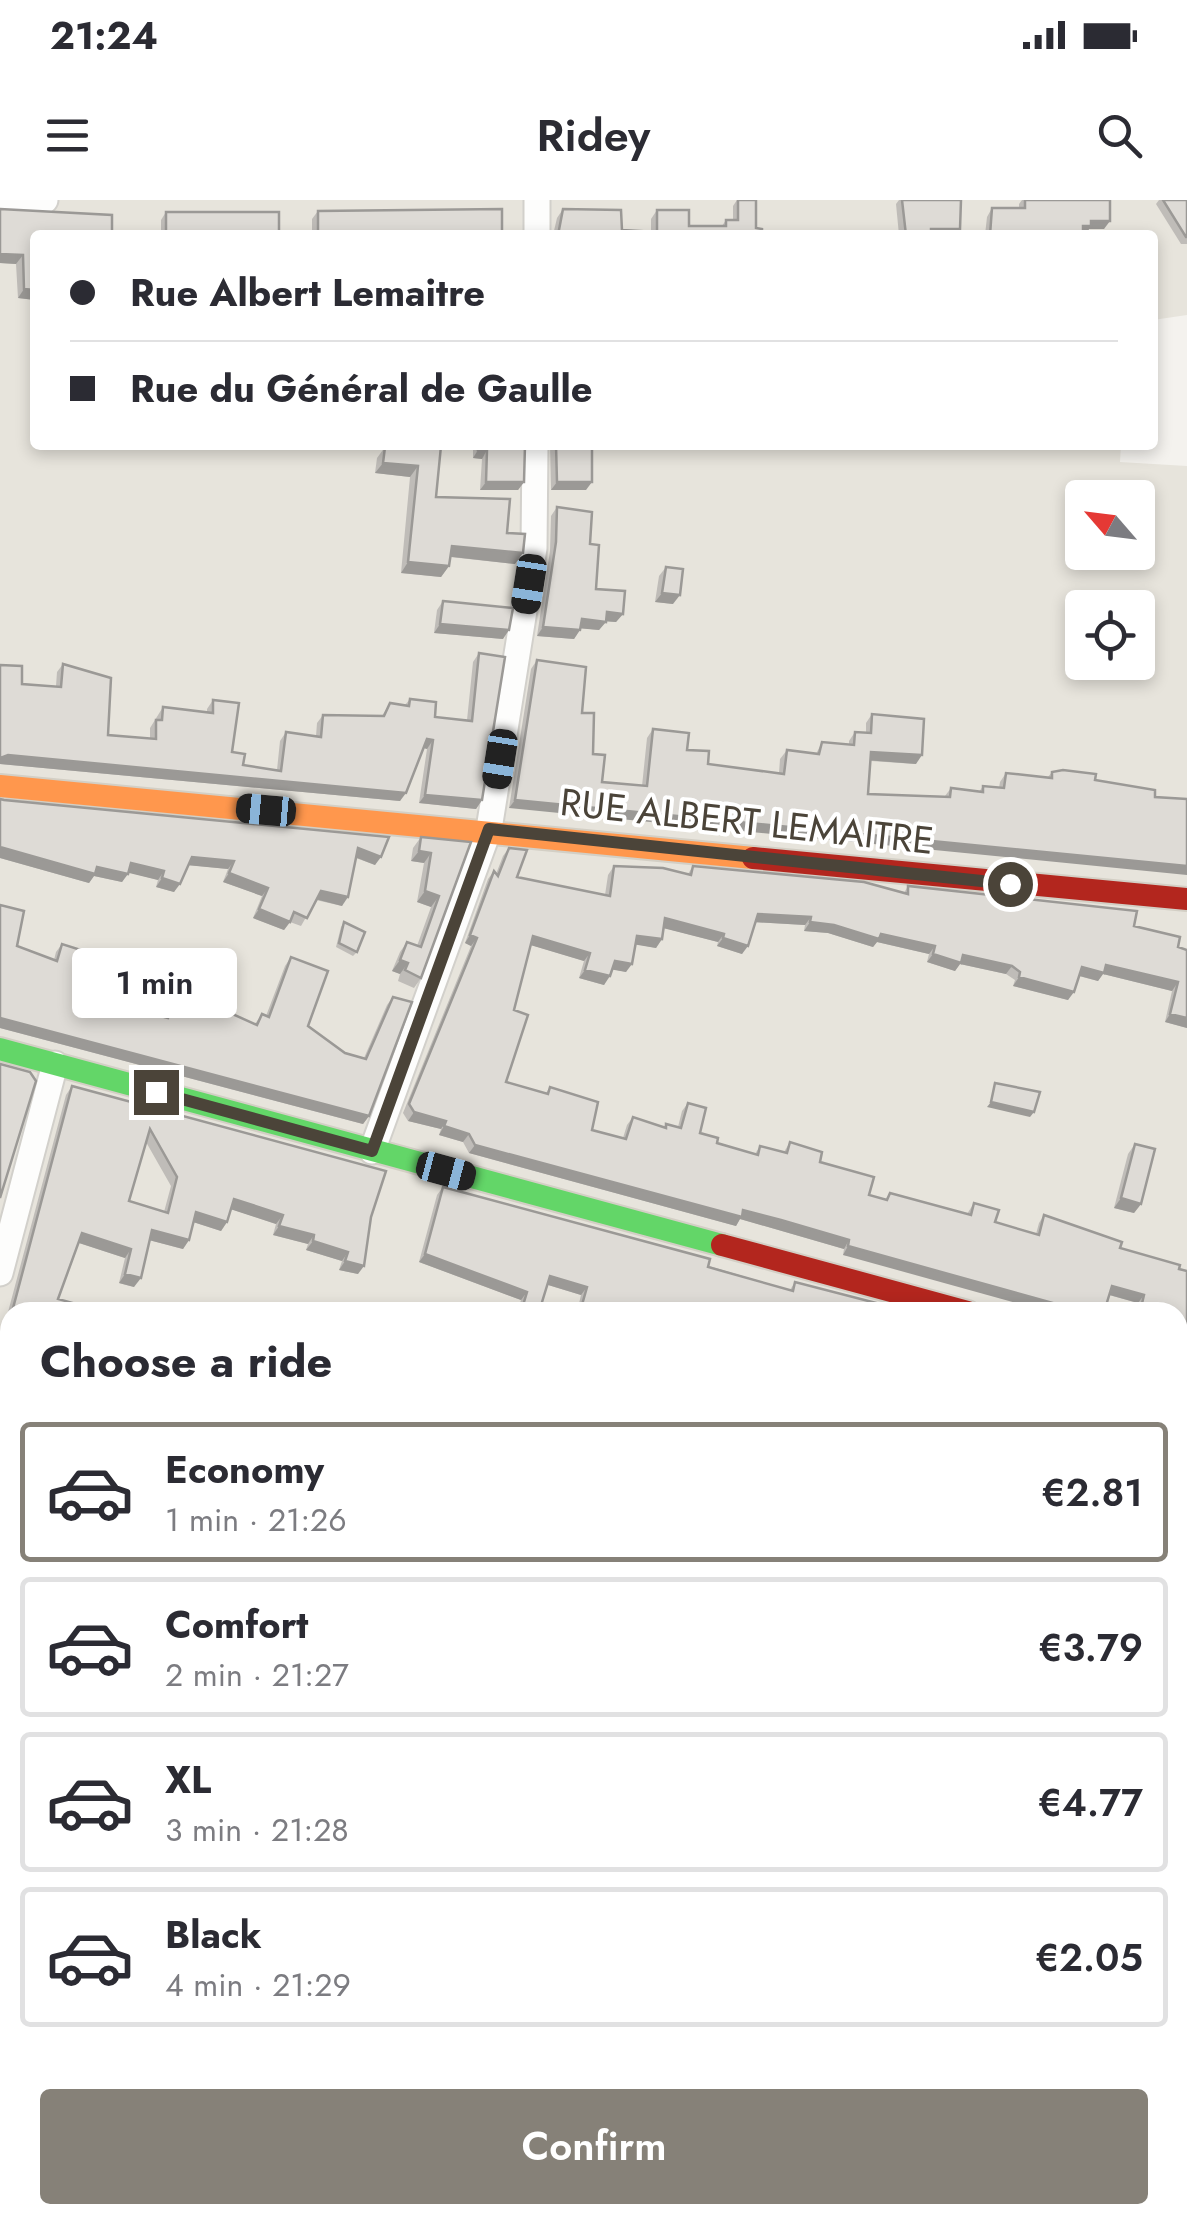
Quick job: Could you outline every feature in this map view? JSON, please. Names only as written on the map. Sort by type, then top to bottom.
[{"type":"street","points":[[0,200],[46,200]]},
{"type":"street","points":[[537,200],[537,230]]},
{"type":"street","points":[[372,1151],[489,829],[534,548],[535,450]]},
{"type":"street","name":"RUE ALBERT LEMAITRE","points":[[0,786],[489,829],[1187,899]]},
{"type":"street","points":[[0,1049],[931,1302]]},
{"type":"street","points":[[0,1273],[55,1064]]},
{"type":"shaded area","points":[[0,200],[1187,200],[1187,315],[1158,319],[1158,230],[30,230],[30,450],[1121,450],[1120,462],[1187,466],[1187,1302],[0,1302]]},
{"type":"building","points":[[738,200],[756,200],[756,228],[762,230],[657,230],[657,210],[689,210],[689,226],[726,226],[726,220],[738,220]]},
{"type":"building","points":[[902,200],[961,200],[960,229],[905,230]]},
{"type":"building","points":[[1025,200],[1110,200],[1110,221],[1091,221],[1091,226],[1083,226],[1083,230],[990,230],[992,208],[1025,208]]},
{"type":"building","points":[[1163,200],[1187,200],[1187,237],[1186,237]]},
{"type":"building","points":[[0,209],[112,215],[112,230],[30,230],[30,290],[24,289],[23,255],[0,254]]},
{"type":"building","points":[[502,209],[502,230],[318,230],[318,211]]},
{"type":"building","points":[[563,209],[621,210],[622,230],[559,230]]},
{"type":"building","points":[[166,212],[279,212],[279,230],[166,230]]},
{"type":"building","points":[[385,450],[441,450],[436,497],[510,499],[507,533],[525,534],[523,553],[452,546],[449,566],[408,562],[418,466],[383,463]]},
{"type":"building","points":[[487,450],[525,450],[524,482],[486,482]]},
{"type":"building","points":[[556,450],[592,450],[592,482],[557,482]]},
{"type":"building","points":[[557,507],[592,512],[590,544],[599,545],[596,589],[625,591],[623,614],[607,612],[606,622],[582,619],[580,630],[543,627],[556,542]]},
{"type":"building","points":[[666,567],[683,569],[680,595],[662,593]]},
{"type":"building","points":[[443,601],[513,608],[509,630],[440,624]]},
{"type":"building","points":[[479,653],[505,657],[482,800],[425,795],[433,740],[427,739],[406,793],[8,755],[0,758],[0,665],[22,666],[22,684],[61,687],[63,664],[111,678],[108,735],[156,739],[156,720],[162,720],[163,707],[213,713],[213,700],[239,703],[232,752],[245,754],[243,765],[281,771],[286,732],[321,737],[323,715],[384,716],[390,703],[409,706],[410,699],[436,702],[435,717],[472,721]]},
{"type":"building","points":[[537,660],[586,667],[582,713],[594,713],[593,754],[605,755],[602,782],[647,786],[653,729],[689,733],[687,750],[709,751],[708,764],[784,774],[787,750],[819,754],[822,742],[854,745],[855,732],[871,733],[872,714],[924,719],[922,755],[871,752],[868,794],[950,797],[951,788],[983,792],[983,786],[1004,788],[1006,773],[1052,778],[1052,772],[1063,770],[1096,774],[1095,780],[1155,790],[1155,797],[1187,799],[1187,866],[515,800]]},
{"type":"building","points":[[0,799],[389,837],[381,857],[358,848],[348,897],[321,891],[307,918],[294,912],[290,922],[259,909],[268,888],[229,873],[234,861],[192,857],[180,884],[162,878],[164,871],[131,863],[128,874],[97,867],[95,874],[0,847]]},
{"type":"building","points":[[421,837],[471,842],[421,978],[405,970],[408,963],[400,960],[407,942],[421,947],[439,896],[425,891],[431,853],[419,851]]},
{"type":"building","points":[[509,848],[527,850],[517,877],[610,896],[614,866],[663,868],[691,875],[693,866],[864,882],[908,894],[908,886],[1137,911],[1134,926],[1180,937],[1178,947],[1187,950],[1187,1018],[1170,1014],[1178,982],[1106,965],[1104,973],[1082,967],[1074,992],[1019,977],[1020,972],[1012,966],[963,955],[961,963],[933,954],[935,946],[881,934],[879,939],[810,922],[811,917],[758,914],[748,946],[723,938],[724,934],[665,918],[662,939],[637,936],[632,964],[615,961],[610,976],[585,970],[590,953],[533,936],[514,1010],[528,1015],[506,1082],[548,1094],[550,1087],[598,1102],[592,1130],[626,1139],[633,1117],[666,1128],[666,1124],[681,1128],[688,1103],[706,1108],[700,1133],[718,1138],[717,1143],[758,1155],[760,1146],[787,1153],[790,1142],[822,1152],[820,1162],[874,1177],[869,1195],[887,1200],[890,1193],[971,1215],[974,1203],[999,1210],[995,1222],[1039,1235],[1044,1215],[1122,1242],[1120,1248],[1180,1265],[1179,1269],[1187,1271],[1187,1302],[1142,1302],[1144,1295],[1112,1286],[1107,1302],[1049,1302],[848,1246],[849,1240],[781,1220],[743,1210],[742,1217],[475,1145],[469,1134],[444,1126],[446,1121],[414,1112],[409,1104],[477,938],[470,935],[494,871],[498,876]]},
{"type":"building","points":[[0,905],[24,911],[17,946],[57,961],[62,944],[81,950],[75,975],[88,979],[86,984],[129,997],[127,1007],[168,1018],[179,994],[185,996],[190,983],[225,994],[219,1008],[257,1025],[262,1014],[269,1017],[291,957],[328,971],[308,1026],[345,1053],[366,1059],[393,997],[412,1002],[369,1116],[0,1018]]},
{"type":"building","points":[[344,922],[365,932],[357,952],[339,943]]},
{"type":"building","points":[[0,1064],[30,1072],[36,1081],[0,1198]]},
{"type":"building","points":[[995,1083],[1040,1092],[1034,1112],[991,1102]]},
{"type":"building","points":[[72,1086],[386,1171],[371,1217],[364,1266],[345,1261],[348,1252],[313,1241],[314,1235],[279,1226],[283,1215],[234,1199],[227,1222],[196,1212],[189,1240],[152,1230],[141,1278],[125,1274],[131,1249],[82,1233],[58,1299],[69,1302],[15,1302]],"holes":[[[150,1129],[177,1177],[168,1213],[129,1201]]]},
{"type":"building","points":[[1135,1144],[1155,1149],[1141,1204],[1121,1198]]},
{"type":"building","points":[[443,1187],[710,1259],[708,1267],[793,1291],[795,1282],[872,1302],[583,1302],[587,1287],[550,1276],[542,1302],[524,1302],[527,1292],[425,1254]]},
{"type":"traffic: fast","points":[[0,1049],[722,1245]]},
{"type":"traffic: slow","points":[[0,786],[753,858]]},
{"type":"traffic: jam","points":[[753,858],[1187,899]]},
{"type":"traffic: jam","points":[[722,1245],[931,1302]]},
{"type":"route","points":[[156,1092],[372,1151],[489,829],[1010,884]]}]
